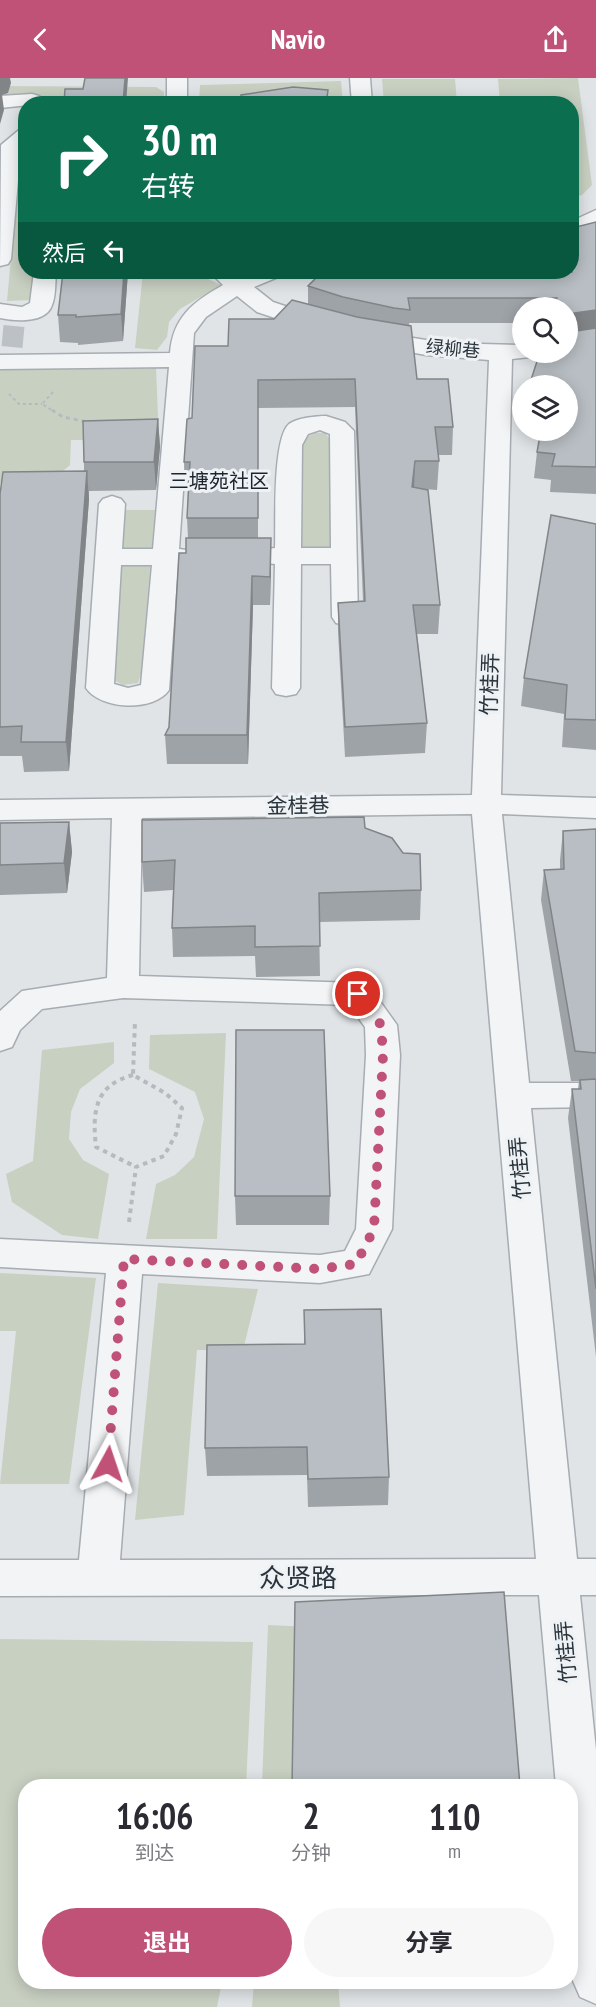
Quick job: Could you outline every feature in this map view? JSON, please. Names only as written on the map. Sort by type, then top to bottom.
[{"type":"street","points":[[177,78],[177,96]]},
{"type":"street","points":[[360,78],[361,96]]},
{"type":"street","points":[[0,102],[18,98]]},
{"type":"street","points":[[0,259],[11,172],[11,145],[18,140]]},
{"type":"street","points":[[8,337],[41,306],[44,279]]},
{"type":"street","points":[[112,504],[100,688],[118,697],[135,699],[155,690],[183,333],[188,321],[230,279]]},
{"type":"street","name":"绿柳巷","points":[[230,279],[265,307],[336,330],[393,343],[512,352]]},
{"type":"street","points":[[8,337],[181,360]]},
{"type":"street","name":"竹桂弄","points":[[512,352],[486,804],[514,1096],[577,1577],[596,1981]]},
{"type":"street","points":[[286,688],[290,445],[298,429],[316,423],[334,424],[342,431],[345,617]]},
{"type":"street","points":[[243,556],[344,556]]},
{"type":"street","points":[[109,557],[210,557]]},
{"type":"street","name":"金桂巷","points":[[0,810],[486,804],[596,808]]},
{"type":"street","points":[[127,808],[130,987]]},
{"type":"street","points":[[0,1039],[7,1024],[33,999],[130,987],[358,994],[381,1025],[383,1055],[374,1229],[356,1264],[320,1269],[0,1253]]},
{"type":"street","points":[[514,1096],[596,1095]]},
{"type":"street","points":[[98,1578],[124,1259]]},
{"type":"street","name":"众贤路","points":[[0,1578],[577,1577]]},
{"type":"path","points":[[8,337],[2,377],[13,402],[21,406],[42,404],[63,417],[92,422]]},
{"type":"path","points":[[42,404],[53,393],[51,385]]},
{"type":"path","points":[[130,987],[133,1075]]},
{"type":"path","points":[[133,1075],[165,1093],[182,1108],[176,1134],[164,1156],[136,1167],[96,1148],[93,1127],[96,1104],[111,1083],[133,1075]]},
{"type":"path","points":[[124,1259],[136,1167]]},
{"type":"shaded area","points":[[578,78],[592,185],[582,195],[579,196],[579,96],[499,96],[498,79]]},
{"type":"shaded area","points":[[382,79],[455,79],[456,96],[383,96]]},
{"type":"shaded area","points":[[341,81],[342,96],[199,96],[200,85]]},
{"type":"shaded area","points":[[0,86],[156,87],[164,92],[164,96],[18,96],[18,104],[0,104]]},
{"type":"shaded area","points":[[18,181],[18,279],[33,279],[31,300],[7,301]]},
{"type":"shaded area","points":[[142,279],[208,279],[221,285],[180,309],[169,322],[167,337],[157,350],[135,348]]},
{"type":"shaded area","points":[[156,367],[159,440],[71,440],[70,465],[55,478],[0,483],[0,368]]},
{"type":"shaded area","points":[[316,433],[325,433],[331,441],[331,547],[302,547],[302,449],[304,438]]},
{"type":"shaded area","points":[[125,510],[155,510],[141,673],[138,683],[123,685],[112,679]]},
{"type":"shaded area","points":[[226,1033],[217,1239],[146,1239],[156,1184],[175,1175],[194,1157],[204,1119],[195,1092],[149,1069],[150,1035]]},
{"type":"shaded area","points":[[114,1042],[114,1063],[80,1089],[71,1112],[69,1139],[83,1160],[109,1174],[98,1239],[62,1235],[12,1202],[6,1174],[33,1161],[42,1050]]},
{"type":"shaded area","points":[[0,1273],[96,1278],[69,1484],[0,1484],[16,1331],[0,1331]]},
{"type":"shaded area","points":[[158,1283],[258,1289],[243,1350],[197,1350],[184,1515],[135,1520]]},
{"type":"shaded area","points":[[268,1625],[311,1627],[322,1779],[262,1779]]},
{"type":"shaded area","points":[[0,1639],[253,1642],[246,1779],[18,1779],[18,1989],[221,1989],[217,2007],[0,2007]]},
{"type":"shaded area","points":[[253,1989],[339,1989],[340,2007],[252,2007]]},
{"type":"building","points":[[85,78],[125,78],[124,96],[65,96],[65,89],[83,89]]},
{"type":"building","points":[[293,87],[328,90],[327,96],[241,95]]},
{"type":"building","points":[[596,222],[596,310],[578,313],[578,297],[512,297],[408,298],[410,310],[343,297],[308,286],[315,279],[579,279],[579,226]]},
{"type":"building","points":[[62,279],[124,279],[121,314],[76,317],[76,315],[58,315]]},
{"type":"building","points":[[292,300],[357,317],[411,326],[417,379],[448,379],[453,427],[435,427],[439,461],[415,461],[412,487],[428,490],[440,605],[413,605],[427,723],[345,727],[338,603],[365,601],[355,379],[258,380],[258,518],[187,518],[190,462],[184,462],[187,419],[192,418],[195,346],[228,346],[229,319],[274,319]]},
{"type":"building","points":[[596,328],[596,467],[552,466],[555,454],[537,452],[539,441],[578,441],[578,375],[533,375],[536,363],[578,363],[578,331]]},
{"type":"building","points":[[158,419],[154,462],[84,462],[83,421]]},
{"type":"building","points":[[87,471],[66,742],[21,742],[22,726],[0,727],[0,494],[3,472]]},
{"type":"building","points":[[551,515],[596,524],[596,720],[565,719],[567,685],[524,678]]},
{"type":"building","points":[[186,538],[271,538],[270,577],[252,576],[247,735],[165,735],[169,727],[179,553],[186,553]]},
{"type":"building","points":[[364,817],[365,828],[392,838],[403,853],[420,854],[421,890],[319,893],[320,946],[255,947],[255,926],[172,928],[175,860],[142,862],[142,820]]},
{"type":"building","points":[[69,822],[64,863],[0,865],[0,823]]},
{"type":"building","points":[[596,829],[596,1053],[575,1051],[544,870],[564,869],[563,831]]},
{"type":"building","points":[[236,1030],[324,1030],[330,1196],[235,1196]]},
{"type":"building","points":[[596,1079],[596,1289],[572,1089],[581,1089],[580,1080]]},
{"type":"building","points":[[381,1309],[389,1477],[308,1479],[307,1447],[205,1448],[207,1345],[305,1344],[304,1310]]},
{"type":"building","points":[[504,1592],[519,1779],[292,1779],[295,1602]]},
{"type":"tunnel","points":[[12,347],[14,326]]},
{"type":"district","name":"三塘苑社区","points":[[219,481]]},
{"type":"route","points":[[108,1464],[124,1259],[320,1269],[356,1264],[374,1229],[383,1055],[381,1025],[358,994]]}]
